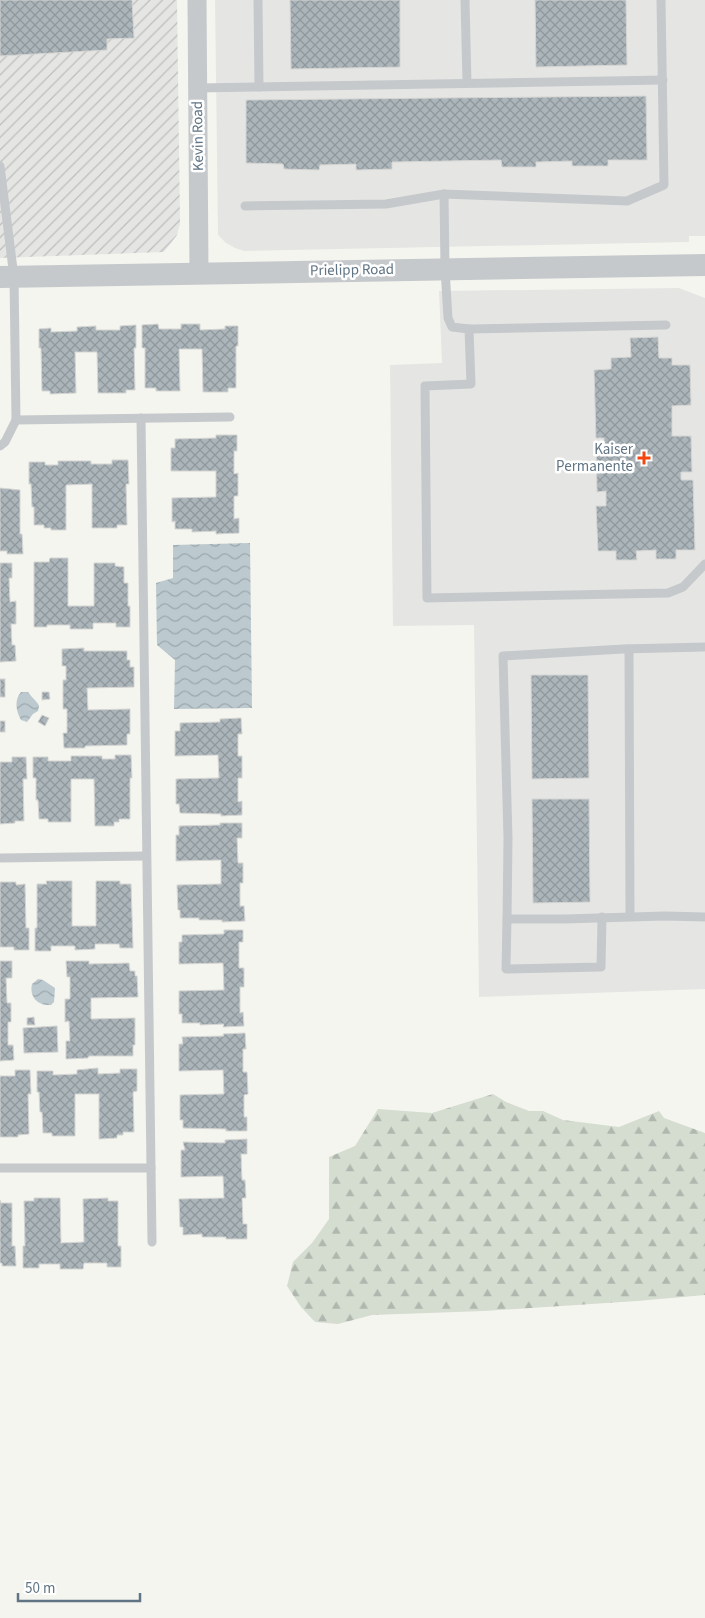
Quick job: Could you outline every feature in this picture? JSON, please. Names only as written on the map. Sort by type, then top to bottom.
[{"type":"street","name":"Kevin Road","points":[[197,0],[199,273]]},
{"type":"street","name":"Prielipp Road","points":[[7,277],[705,265]]},
{"type":"lane","points":[[258,0],[259,86]]},
{"type":"lane","points":[[465,0],[467,83]]},
{"type":"lane","points":[[245,206],[386,204],[444,194],[627,201],[664,185],[661,0]]},
{"type":"lane","points":[[198,88],[663,80]]},
{"type":"lane","points":[[0,166],[16,420],[5,442],[0,446]]},
{"type":"lane","points":[[444,194],[445,269],[448,318],[452,327],[470,329],[666,325]]},
{"type":"lane","points":[[470,329],[471,384],[425,386],[427,598],[668,592],[683,586],[705,564]]},
{"type":"lane","points":[[16,420],[230,417]]},
{"type":"lane","points":[[141,418],[152,1242]]},
{"type":"lane","points":[[602,917],[601,967],[506,969],[508,838],[503,656],[705,647]]},
{"type":"lane","points":[[629,649],[630,916]]},
{"type":"lane","points":[[0,858],[146,856]]},
{"type":"lane","points":[[507,919],[630,916],[705,917]]},
{"type":"lane","points":[[0,1168],[151,1168]]},
{"type":"shaded area","points":[[0,0],[177,0],[180,224],[177,235],[164,252],[0,258]]},
{"type":"shaded area","points":[[215,0],[705,0],[705,236],[689,236],[689,242],[244,251],[235,248],[218,235]]},
{"type":"shaded area","points":[[679,288],[705,298],[705,989],[479,997],[474,625],[393,626],[390,365],[442,363],[439,291]]},
{"type":"green space","points":[[493,1094],[506,1102],[529,1111],[543,1111],[563,1120],[619,1127],[659,1111],[664,1118],[705,1133],[705,1295],[484,1311],[372,1315],[338,1324],[315,1322],[301,1307],[287,1286],[293,1262],[312,1243],[329,1219],[329,1157],[355,1146],[378,1109],[432,1113]]},
{"type":"water","points":[[250,543],[252,708],[174,709],[175,660],[157,645],[156,583],[173,578],[173,545]]},
{"type":"water","points":[[21,692],[28,692],[39,706],[38,711],[27,722],[21,720],[17,709],[17,698]]},
{"type":"water","points":[[38,979],[55,988],[54,1002],[51,1005],[42,1004],[33,997],[32,984]]},
{"type":"building","points":[[0,0],[132,0],[134,38],[107,39],[107,50],[0,56]]},
{"type":"building","points":[[290,0],[400,0],[400,67],[291,69]]},
{"type":"building","points":[[535,0],[626,0],[627,65],[536,67]]},
{"type":"building","points":[[646,96],[647,160],[608,160],[608,166],[572,166],[572,161],[536,162],[536,167],[502,167],[501,160],[392,162],[392,169],[356,170],[356,164],[320,165],[319,170],[284,169],[283,164],[246,163],[246,100]]},
{"type":"building","points":[[158,324],[159,329],[181,329],[181,324],[200,324],[200,330],[225,329],[225,326],[238,326],[236,388],[228,388],[228,392],[203,392],[202,349],[179,349],[180,391],[156,391],[156,388],[145,388],[145,348],[142,348],[142,325]]},
{"type":"building","points":[[136,325],[136,348],[134,348],[135,390],[126,390],[126,393],[98,393],[97,352],[75,352],[76,393],[50,394],[50,391],[42,391],[39,329],[51,328],[51,332],[77,331],[77,327],[96,326],[96,330],[120,330],[120,326]]},
{"type":"building","name":"Kaiser Permanente","points":[[658,337],[659,358],[672,358],[672,365],[690,365],[691,405],[672,406],[672,436],[691,436],[692,472],[681,472],[681,480],[693,480],[695,550],[676,550],[676,559],[656,559],[656,550],[636,551],[637,560],[616,560],[616,551],[598,551],[596,506],[606,506],[606,491],[597,492],[596,445],[604,445],[604,438],[596,438],[594,370],[611,369],[611,358],[631,357],[630,338]]},
{"type":"building","points":[[216,435],[237,435],[237,451],[234,451],[234,474],[238,473],[238,496],[234,496],[234,519],[239,518],[239,533],[216,534],[216,531],[192,532],[192,529],[175,529],[175,521],[172,522],[172,498],[216,497],[216,471],[171,471],[171,448],[175,448],[175,439],[216,438]]},
{"type":"building","points":[[112,460],[128,460],[129,484],[126,484],[127,525],[117,525],[117,528],[92,528],[92,484],[66,485],[66,530],[51,530],[51,528],[44,528],[44,525],[34,525],[34,507],[32,507],[31,484],[29,484],[29,462],[45,462],[45,465],[58,465],[58,461],[91,461],[91,464],[112,464]]},
{"type":"building","points":[[0,488],[20,490],[20,534],[22,534],[23,554],[7,554],[7,551],[0,551]]},
{"type":"building","points":[[50,558],[68,558],[68,606],[94,606],[94,563],[115,563],[115,566],[124,567],[124,583],[128,583],[130,627],[116,627],[116,623],[93,623],[93,629],[70,629],[70,625],[34,627],[34,562],[49,562]]},
{"type":"building","points":[[0,563],[12,563],[12,578],[9,578],[10,602],[16,601],[16,624],[11,624],[12,645],[15,645],[16,661],[0,662]]},
{"type":"building","points":[[84,648],[84,651],[127,651],[127,660],[130,660],[130,667],[134,667],[134,687],[87,688],[88,710],[130,709],[130,734],[127,734],[127,745],[64,748],[63,733],[67,733],[67,709],[63,709],[63,680],[66,680],[66,666],[62,666],[62,649]]},
{"type":"building","points":[[531,675],[588,675],[589,778],[532,779]]},
{"type":"building","points":[[0,679],[5,679],[5,697],[0,697]]},
{"type":"building","points":[[42,692],[49,692],[50,699],[42,700]]},
{"type":"building","points":[[42,715],[49,718],[45,726],[38,722]]},
{"type":"building","points":[[241,718],[242,734],[238,734],[238,756],[242,756],[242,778],[238,778],[238,802],[242,801],[242,815],[221,816],[221,814],[180,813],[179,804],[176,804],[176,779],[219,778],[218,755],[175,756],[175,731],[180,731],[180,723],[220,722],[220,719]]},
{"type":"building","points":[[0,721],[5,721],[5,732],[0,732]]},
{"type":"building","points":[[115,755],[131,755],[130,819],[119,819],[119,822],[114,822],[114,826],[95,826],[94,779],[71,779],[71,822],[48,822],[48,819],[39,819],[38,800],[36,800],[36,778],[33,778],[33,757],[48,757],[48,761],[71,761],[71,756],[102,756],[102,759],[115,759]]},
{"type":"building","points":[[12,757],[26,757],[27,779],[23,779],[24,821],[0,824],[0,762],[12,762]]},
{"type":"building","points":[[532,799],[589,799],[590,902],[533,903]]},
{"type":"building","points":[[220,823],[242,823],[242,838],[237,838],[238,863],[243,863],[243,883],[240,883],[240,906],[244,906],[245,921],[222,922],[222,920],[180,918],[177,885],[221,884],[221,860],[176,861],[176,835],[179,835],[179,826],[220,825]]},
{"type":"building","points":[[46,881],[72,881],[72,926],[96,926],[96,881],[120,881],[120,884],[131,884],[133,948],[120,948],[119,944],[95,944],[95,949],[75,950],[75,946],[51,946],[51,951],[35,951],[37,884],[47,884]]},
{"type":"building","points":[[0,882],[16,882],[16,885],[25,884],[26,928],[29,928],[29,950],[14,950],[14,947],[0,947]]},
{"type":"building","points":[[224,930],[243,930],[243,942],[239,942],[239,968],[244,968],[244,987],[240,987],[240,1013],[243,1012],[244,1026],[223,1027],[224,1024],[200,1025],[200,1023],[182,1023],[182,1014],[179,1014],[179,991],[224,990],[223,963],[179,964],[179,942],[182,942],[182,935],[224,934]]},
{"type":"building","points":[[0,961],[12,961],[12,978],[6,978],[7,1003],[11,1003],[11,1022],[8,1022],[8,1045],[13,1045],[14,1060],[0,1061]]},
{"type":"building","points":[[66,961],[89,961],[89,964],[129,963],[130,971],[135,971],[138,997],[91,998],[91,1019],[135,1018],[133,1056],[89,1056],[88,1058],[66,1059],[66,1041],[70,1041],[69,1021],[65,1022],[65,999],[70,999],[70,977],[67,977]]},
{"type":"building","points":[[34,1017],[35,1025],[27,1025],[27,1018]]},
{"type":"building","points":[[57,1026],[58,1052],[24,1053],[23,1028]]},
{"type":"building","points":[[245,1033],[246,1049],[243,1049],[243,1072],[247,1072],[248,1094],[244,1095],[244,1117],[247,1117],[247,1131],[183,1128],[183,1120],[180,1120],[180,1095],[224,1094],[223,1070],[179,1071],[179,1044],[183,1044],[182,1037],[224,1036],[223,1034]]},
{"type":"building","points":[[98,1068],[98,1074],[120,1073],[120,1069],[137,1069],[137,1091],[133,1092],[134,1132],[123,1132],[123,1135],[117,1135],[117,1138],[99,1139],[99,1094],[75,1094],[75,1136],[52,1136],[52,1133],[43,1133],[42,1112],[40,1112],[39,1092],[37,1092],[37,1071],[53,1071],[53,1075],[77,1074],[77,1070]]},
{"type":"building","points":[[15,1070],[30,1070],[31,1094],[28,1094],[29,1134],[18,1135],[18,1137],[0,1137],[0,1076],[15,1076]]},
{"type":"building","points":[[247,1139],[247,1154],[241,1154],[242,1180],[245,1180],[246,1198],[242,1198],[243,1224],[247,1224],[247,1239],[202,1237],[202,1234],[183,1235],[183,1227],[180,1227],[179,1199],[224,1198],[223,1176],[181,1177],[181,1150],[185,1150],[183,1142],[225,1143],[225,1140]]},
{"type":"building","points":[[34,1198],[60,1198],[61,1243],[84,1242],[83,1199],[108,1198],[108,1201],[118,1201],[118,1246],[121,1246],[121,1267],[107,1267],[107,1263],[84,1263],[83,1269],[60,1269],[60,1264],[39,1264],[39,1268],[23,1268],[23,1246],[25,1246],[24,1201],[34,1201]]},
{"type":"building","points":[[0,1200],[1,1203],[12,1203],[12,1246],[15,1246],[16,1266],[2,1266],[2,1263],[0,1263]]},
{"type":"place","name":"Kaiser Permanente","points":[[644,458]]}]
